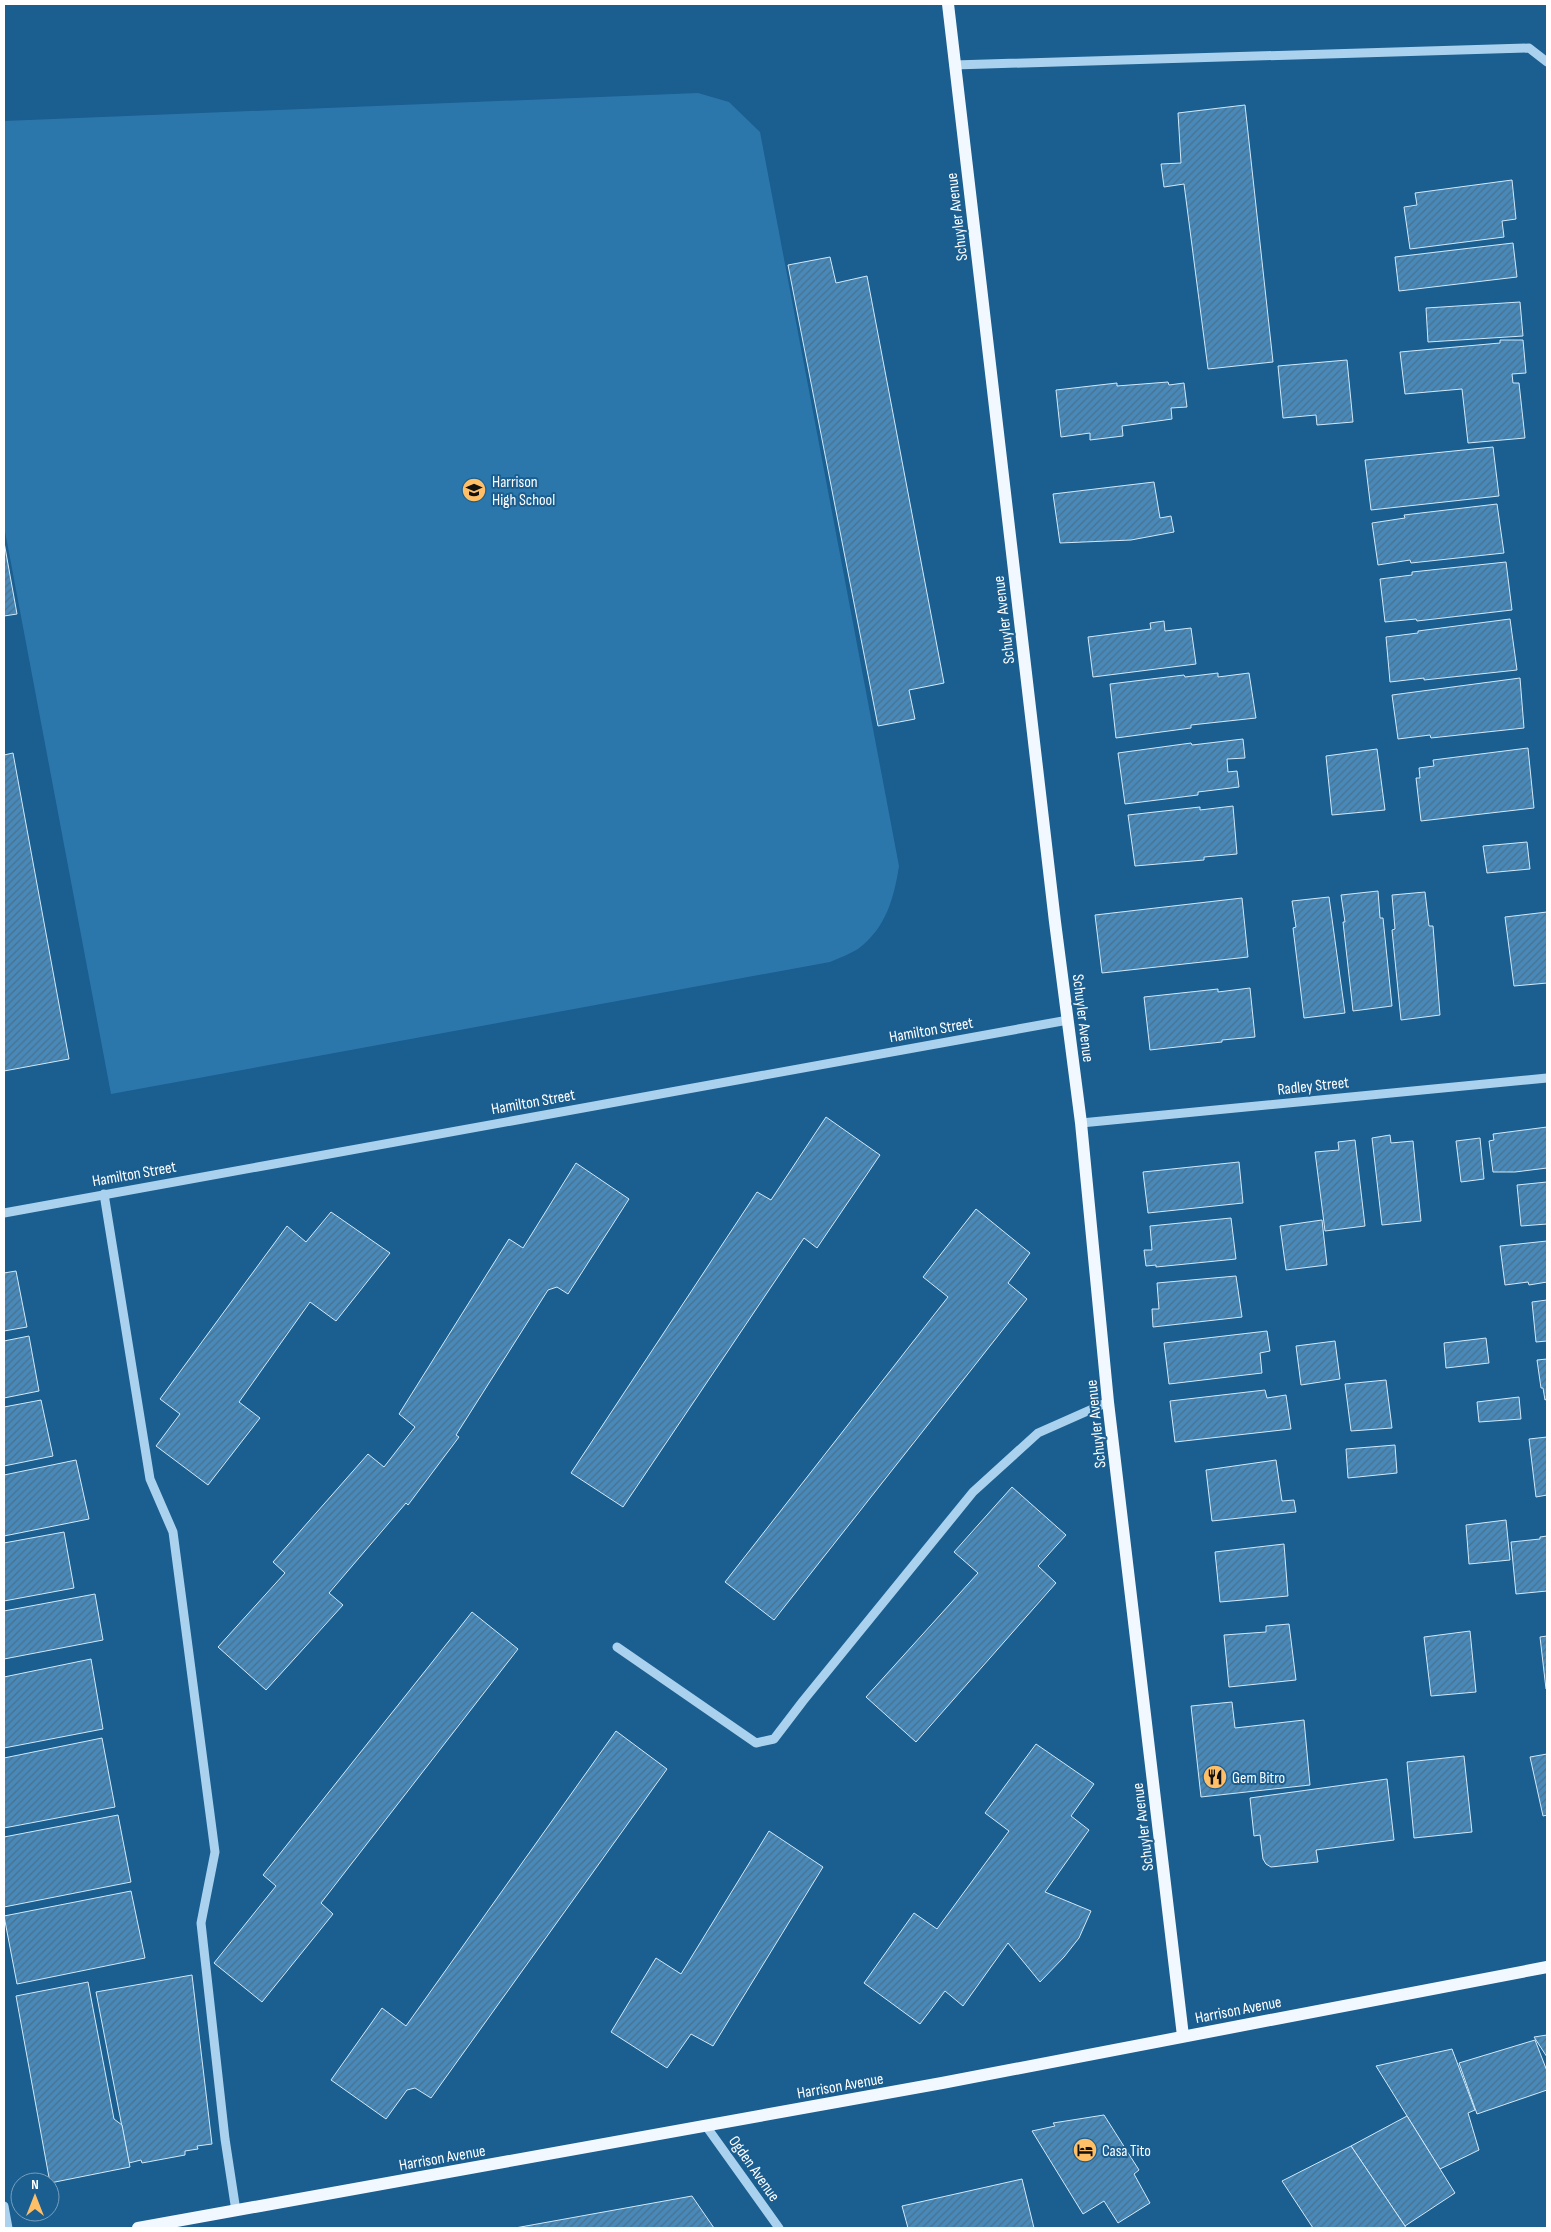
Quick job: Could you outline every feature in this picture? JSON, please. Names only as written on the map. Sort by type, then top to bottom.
[{"type":"main road","name":"Schuyler Avenue","points":[[948,4],[1081,1123],[1108,1402],[1183,2036]]},
{"type":"main road","name":"Harrison Avenue","points":[[138,2228],[706,2126],[1547,1967]]},
{"type":"street","points":[[954,66],[1529,48],[1547,62]]},
{"type":"street","name":"Hamilton Street","points":[[4,1213],[1068,1020]]},
{"type":"street","name":"Radley Street","points":[[1081,1123],[1547,1078]]},
{"type":"street","points":[[104,1194],[150,1479],[173,1532],[215,1852],[201,1923],[225,2139],[236,2211]]},
{"type":"street","points":[[617,1647],[756,1743],[774,1739],[973,1492],[1038,1433],[1108,1402]]},
{"type":"street","name":"Ogden Avenue","points":[[706,2126],[779,2228]]},
{"type":"street","points":[[4,2206],[8,2228]]},
{"type":"shaded area","name":"Harrison High School","points":[[698,93],[729,102],[760,132],[899,866],[891,901],[882,922],[868,941],[858,949],[830,962],[111,1094],[4,526],[4,121]]},
{"type":"building","points":[[1245,105],[1273,362],[1208,369],[1184,184],[1164,187],[1161,164],[1181,163],[1178,113]]},
{"type":"building","points":[[1512,180],[1516,219],[1502,221],[1504,237],[1410,249],[1404,207],[1417,205],[1415,193]]},
{"type":"building","points":[[1513,243],[1517,277],[1399,291],[1395,257]]},
{"type":"building","points":[[830,257],[836,283],[867,276],[944,683],[909,690],[915,719],[878,726],[788,265]]},
{"type":"building","points":[[1520,302],[1523,336],[1428,342],[1426,308]]},
{"type":"building","points":[[1500,340],[1523,340],[1526,373],[1512,374],[1513,383],[1519,383],[1525,438],[1468,443],[1462,389],[1405,394],[1400,352],[1500,343]]},
{"type":"building","points":[[1347,360],[1353,422],[1317,425],[1316,415],[1283,418],[1278,366]]},
{"type":"building","points":[[1168,382],[1169,385],[1184,383],[1187,407],[1171,408],[1172,419],[1122,426],[1123,436],[1090,440],[1090,433],[1061,437],[1056,390],[1117,383],[1117,386]]},
{"type":"building","points":[[1493,447],[1499,496],[1371,510],[1365,460]]},
{"type":"building","points":[[1154,482],[1160,518],[1171,516],[1174,532],[1131,540],[1060,543],[1053,494]]},
{"type":"building","points":[[1497,504],[1504,553],[1411,563],[1410,560],[1378,565],[1372,523],[1405,518],[1404,515]]},
{"type":"building","points":[[4,542],[17,614],[4,616]]},
{"type":"building","points":[[1506,562],[1512,610],[1417,621],[1416,619],[1385,622],[1380,579],[1412,575],[1412,572]]},
{"type":"building","points":[[1510,619],[1517,670],[1390,682],[1386,637]]},
{"type":"building","points":[[1164,621],[1165,631],[1191,628],[1196,664],[1093,677],[1088,637],[1151,629],[1150,623]]},
{"type":"building","points":[[1218,673],[1218,677],[1249,673],[1256,718],[1191,725],[1191,728],[1116,738],[1110,684]]},
{"type":"building","points":[[1520,678],[1524,728],[1431,738],[1430,735],[1398,739],[1392,695]]},
{"type":"building","points":[[1243,739],[1245,758],[1227,759],[1228,772],[1237,771],[1239,787],[1198,792],[1198,795],[1125,804],[1118,753],[1191,743],[1192,745]]},
{"type":"building","points":[[1528,748],[1534,808],[1421,821],[1416,778],[1420,778],[1419,768],[1434,766],[1433,760]]},
{"type":"building","points":[[1377,749],[1385,810],[1332,815],[1326,756]]},
{"type":"building","points":[[13,753],[69,1059],[4,1071],[4,755]]},
{"type":"building","points":[[1233,806],[1237,854],[1204,857],[1204,860],[1135,866],[1128,815],[1200,807],[1200,810]]},
{"type":"building","points":[[1527,842],[1530,869],[1487,873],[1483,846]]},
{"type":"building","points":[[1378,891],[1380,918],[1383,918],[1392,1006],[1353,1011],[1341,895]]},
{"type":"building","points":[[1425,892],[1429,926],[1433,926],[1440,1015],[1401,1020],[1392,930],[1395,929],[1392,895]]},
{"type":"building","points":[[1329,897],[1345,1013],[1304,1018],[1293,928],[1296,927],[1292,901]]},
{"type":"building","points":[[1242,898],[1248,957],[1102,973],[1095,915]]},
{"type":"building","points":[[1547,912],[1547,983],[1514,986],[1505,917]]},
{"type":"building","points":[[1250,988],[1255,1037],[1150,1050],[1144,997],[1218,989],[1218,992]]},
{"type":"building","points":[[826,1117],[880,1155],[817,1248],[804,1238],[623,1507],[571,1473],[757,1192],[771,1200]]},
{"type":"building","points":[[1547,1127],[1547,1168],[1515,1172],[1493,1172],[1489,1141],[1494,1140],[1493,1134]]},
{"type":"building","points":[[1390,1135],[1391,1143],[1413,1141],[1421,1221],[1382,1225],[1372,1138]]},
{"type":"building","points":[[1480,1138],[1484,1179],[1461,1182],[1456,1141]]},
{"type":"building","points":[[1355,1140],[1365,1226],[1325,1231],[1315,1152],[1339,1150],[1338,1142]]},
{"type":"building","points":[[1239,1162],[1243,1203],[1148,1213],[1143,1172]]},
{"type":"building","points":[[576,1163],[629,1199],[568,1294],[557,1287],[548,1290],[456,1435],[459,1437],[408,1505],[406,1503],[329,1593],[343,1605],[266,1690],[218,1647],[285,1573],[273,1562],[368,1454],[384,1467],[415,1427],[399,1414],[509,1239],[523,1248]]},
{"type":"building","points":[[1547,1182],[1547,1224],[1521,1226],[1517,1185]]},
{"type":"building","points":[[976,1209],[1030,1253],[1008,1283],[1027,1299],[774,1620],[725,1582],[948,1297],[923,1277]]},
{"type":"building","points":[[331,1212],[390,1253],[336,1321],[310,1302],[239,1402],[260,1418],[208,1485],[156,1446],[180,1414],[160,1399],[287,1226],[306,1242]]},
{"type":"building","points":[[1231,1218],[1236,1259],[1156,1267],[1156,1265],[1146,1266],[1144,1250],[1152,1250],[1150,1226]]},
{"type":"building","points":[[1322,1220],[1327,1265],[1286,1270],[1280,1226]]},
{"type":"building","points":[[1547,1241],[1547,1282],[1529,1285],[1528,1282],[1505,1285],[1500,1246]]},
{"type":"building","points":[[16,1271],[27,1327],[4,1331],[4,1273]]},
{"type":"building","points":[[1236,1276],[1242,1317],[1153,1327],[1152,1309],[1159,1309],[1157,1283]]},
{"type":"building","points":[[1547,1300],[1547,1341],[1536,1342],[1532,1302]]},
{"type":"building","points":[[1267,1331],[1270,1351],[1260,1353],[1262,1373],[1169,1384],[1164,1343]]},
{"type":"building","points":[[29,1336],[39,1391],[4,1398],[4,1341]]},
{"type":"building","points":[[1486,1338],[1489,1363],[1446,1368],[1444,1343]]},
{"type":"building","points":[[1335,1341],[1340,1379],[1301,1385],[1296,1346]]},
{"type":"building","points":[[1547,1359],[1547,1399],[1545,1400],[1543,1388],[1541,1388],[1537,1360]]},
{"type":"building","points":[[1386,1380],[1392,1428],[1351,1431],[1345,1384]]},
{"type":"building","points":[[1265,1390],[1267,1398],[1286,1395],[1291,1429],[1175,1442],[1170,1401]]},
{"type":"building","points":[[1519,1397],[1521,1419],[1479,1422],[1477,1402]]},
{"type":"building","points":[[41,1400],[53,1456],[4,1466],[4,1407]]},
{"type":"building","points":[[1547,1437],[1547,1495],[1536,1497],[1529,1439]]},
{"type":"building","points":[[1395,1445],[1397,1473],[1348,1478],[1346,1449]]},
{"type":"building","points":[[76,1460],[89,1519],[4,1536],[4,1475]]},
{"type":"building","points":[[1276,1460],[1282,1501],[1294,1500],[1296,1512],[1212,1521],[1206,1470]]},
{"type":"building","points":[[1012,1487],[1066,1535],[1038,1566],[1056,1583],[916,1742],[866,1697],[978,1573],[954,1552]]},
{"type":"building","points":[[1506,1520],[1510,1560],[1469,1564],[1466,1525]]},
{"type":"building","points":[[64,1532],[74,1588],[4,1601],[4,1543]]},
{"type":"building","points":[[1547,1536],[1547,1591],[1516,1594],[1511,1542],[1540,1539],[1540,1537]]},
{"type":"building","points":[[1284,1544],[1288,1596],[1220,1602],[1215,1552]]},
{"type":"building","points":[[95,1594],[103,1640],[4,1659],[4,1611]]},
{"type":"building","points":[[472,1612],[518,1649],[321,1903],[333,1914],[262,2002],[214,1963],[276,1886],[263,1875]]},
{"type":"building","points":[[1289,1624],[1296,1680],[1229,1687],[1224,1635],[1266,1632],[1266,1626]]},
{"type":"building","points":[[1470,1631],[1476,1692],[1431,1696],[1424,1637]]},
{"type":"building","points":[[1547,1636],[1547,1689],[1546,1689],[1540,1637]]},
{"type":"building","points":[[91,1659],[103,1729],[4,1748],[4,1677]]},
{"type":"building","points":[[1232,1702],[1235,1728],[1304,1720],[1310,1785],[1201,1797],[1191,1706]]},
{"type":"building","points":[[616,1731],[667,1769],[431,2098],[415,2088],[407,2090],[386,2119],[331,2080],[382,2008],[406,2026]]},
{"type":"building","points":[[102,1738],[115,1807],[4,1828],[4,1758]]},
{"type":"building","points":[[1036,1744],[1094,1784],[1071,1816],[1089,1830],[1045,1892],[1091,1911],[1079,1938],[1040,1982],[1008,1943],[963,2006],[945,1991],[920,2024],[864,1983],[914,1913],[937,1929],[1009,1831],[985,1813]]},
{"type":"building","points":[[1547,1754],[1547,1815],[1543,1816],[1530,1757]]},
{"type":"building","points":[[1464,1756],[1472,1832],[1414,1838],[1407,1762]]},
{"type":"building","points":[[1387,1779],[1394,1840],[1316,1850],[1318,1862],[1271,1867],[1266,1864],[1263,1859],[1260,1835],[1254,1836],[1250,1798]]},
{"type":"building","points":[[118,1815],[131,1882],[4,1907],[4,1837]]},
{"type":"building","points":[[769,1831],[823,1867],[713,2046],[691,2034],[667,2068],[611,2032],[656,1958],[681,1974]]},
{"type":"building","points":[[131,1891],[145,1958],[17,1984],[4,1916]]},
{"type":"building","points":[[192,1975],[212,2144],[197,2146],[198,2149],[185,2151],[185,2155],[142,2163],[141,2160],[129,2163],[96,1992]]},
{"type":"building","points":[[88,1982],[114,2119],[122,2125],[130,2167],[60,2181],[60,2172],[48,2172],[16,1996]]},
{"type":"building","points":[[1547,2035],[1547,2057],[1534,2037]]},
{"type":"building","points":[[1535,2040],[1547,2071],[1547,2090],[1477,2114],[1459,2063]]},
{"type":"building","points":[[1452,2049],[1475,2110],[1468,2113],[1479,2150],[1440,2169],[1376,2066]]},
{"type":"building","name":"Casa Tito","points":[[1104,2115],[1139,2170],[1134,2174],[1150,2203],[1118,2223],[1104,2201],[1083,2214],[1032,2131],[1055,2126],[1053,2123]]},
{"type":"building","points":[[1407,2116],[1455,2193],[1405,2226],[1351,2146]]},
{"type":"building","points":[[1351,2146],[1406,2228],[1313,2228],[1282,2181]]},
{"type":"building","points":[[1022,2179],[1034,2228],[908,2228],[902,2206]]},
{"type":"building","points":[[692,2196],[714,2228],[515,2228]]},
{"type":"place","name":"Harrison High School","points":[[474,490]]},
{"type":"place","name":"Gem Bitro","points":[[1215,1777]]},
{"type":"place","name":"Casa Tito","points":[[1085,2150]]}]
